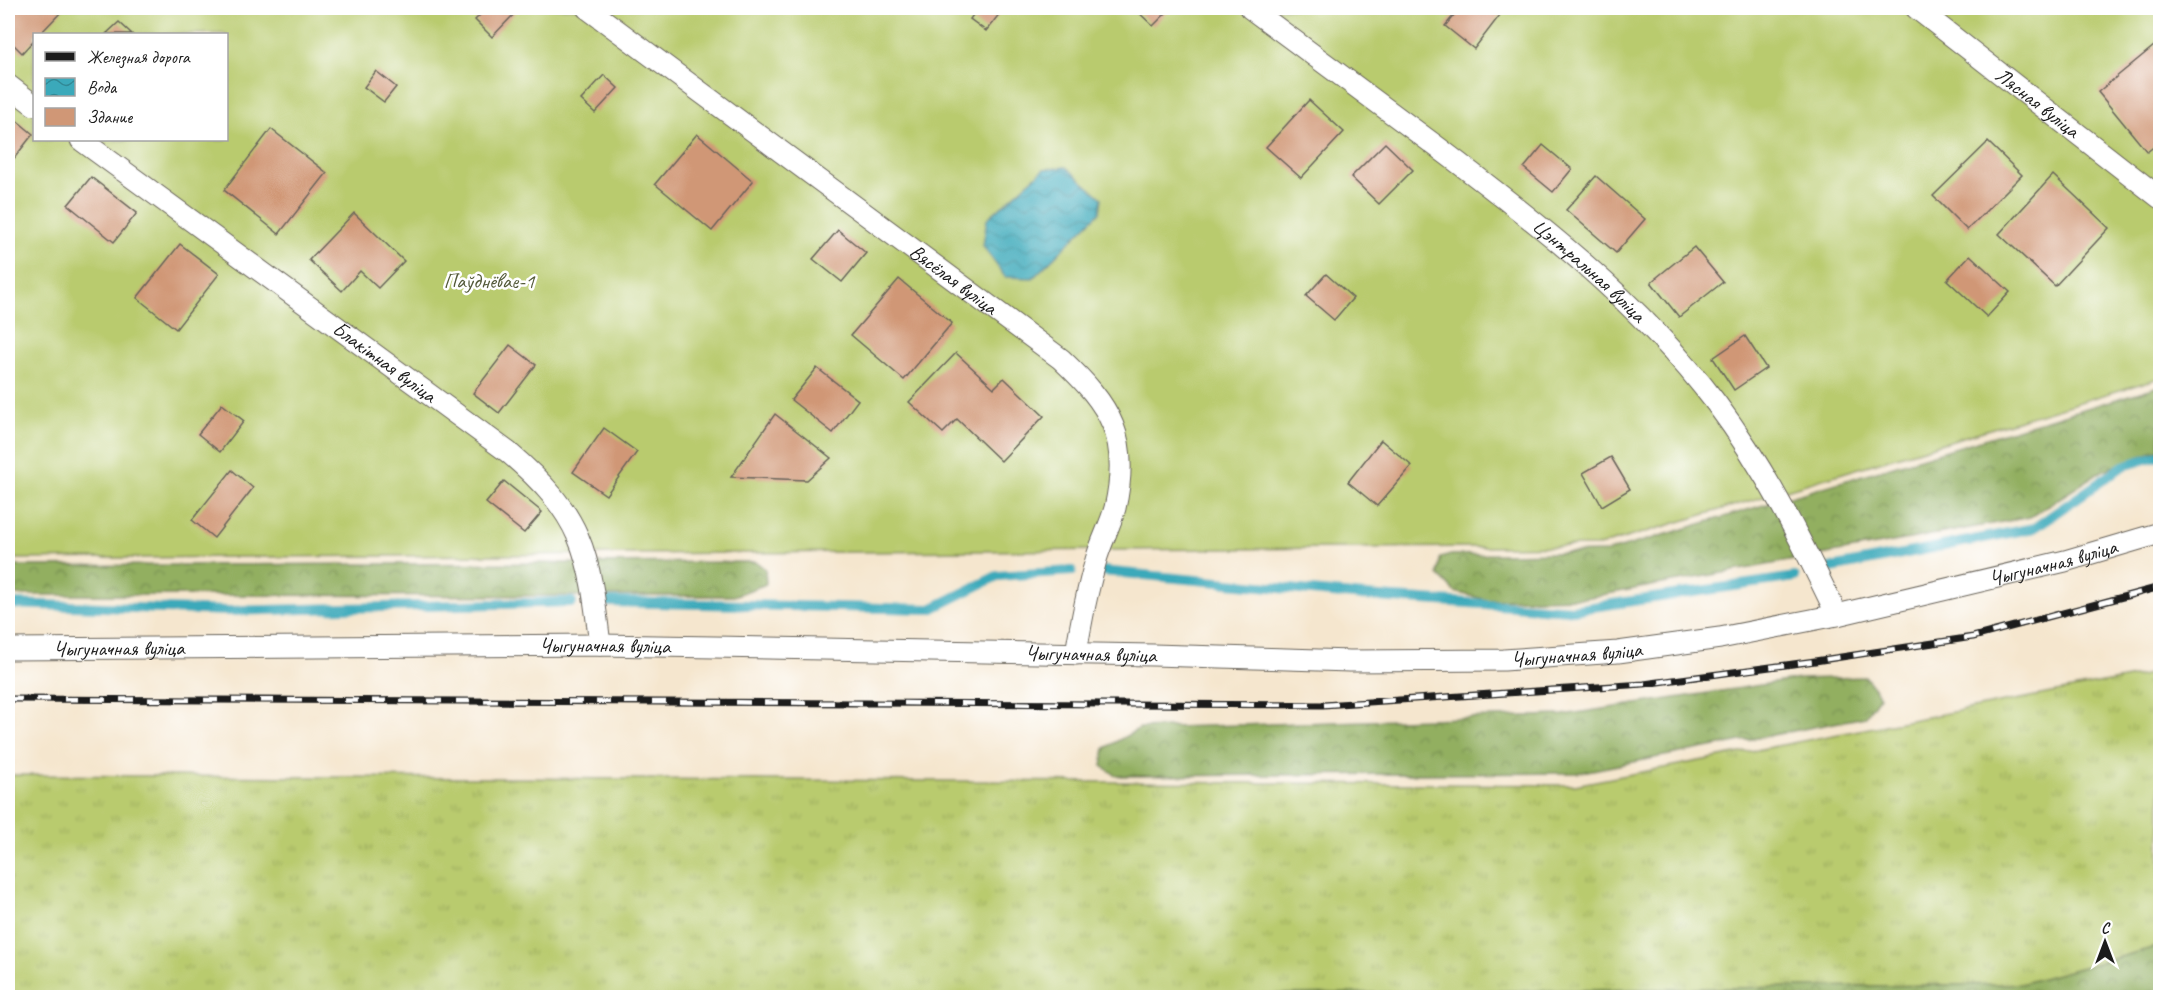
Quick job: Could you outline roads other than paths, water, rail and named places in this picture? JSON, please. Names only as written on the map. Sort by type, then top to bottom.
[{"type":"lane","name":"Вясёлая вуліца","points":[[588,8],[1061,359],[1103,402],[1114,424],[1119,443],[1119,486],[1114,510],[1089,584],[1076,654]]},
{"type":"lane","name":"Цэнтральная вуліца","points":[[1250,8],[1494,189],[1620,295],[1673,350],[1716,403],[1755,462],[1797,533],[1837,615]]},
{"type":"lane","name":"Лясная вуліца","points":[[1916,8],[2160,198]]},
{"type":"lane","points":[[8,85],[33,104]]},
{"type":"lane","name":"Блакітная вуліца","points":[[82,141],[508,452],[537,477],[564,508],[584,546],[594,587],[600,645]]},
{"type":"lane","name":"Чыгуначная вуліца","points":[[8,649],[600,645],[1350,662],[1504,660],[1629,650],[1720,638],[1837,615],[2065,561],[2160,533]]},
{"type":"water","points":[[1066,167],[1102,198],[1100,212],[1033,278],[1005,277],[983,246],[987,219],[1044,169]]},
{"type":"waterway","points":[[1831,568],[2034,528],[2123,466],[2160,455]]},
{"type":"waterway","points":[[608,602],[931,609],[997,576],[1072,571]]},
{"type":"waterway","points":[[1102,571],[1364,596],[1572,610],[1795,577]]},
{"type":"waterway","points":[[8,604],[229,611],[572,602]]},
{"type":"railway","points":[[8,699],[1323,705],[1644,684],[1815,661],[1973,637],[2160,587]]},
{"type":"park label","name":"Паўднёвае-1","points":[[489,281]]}]
